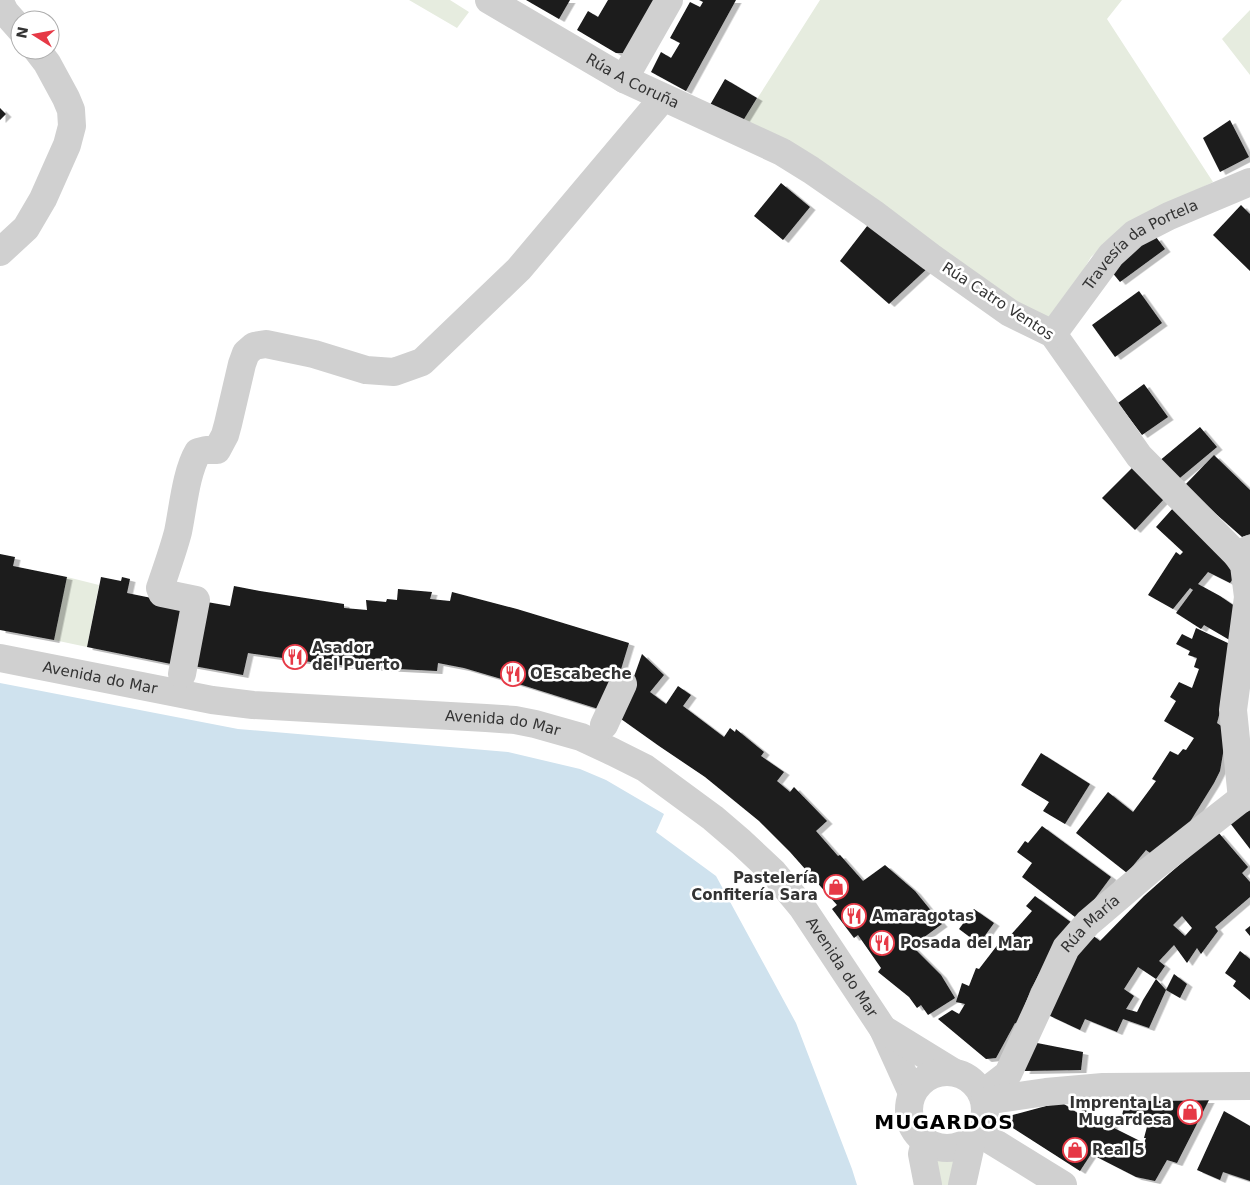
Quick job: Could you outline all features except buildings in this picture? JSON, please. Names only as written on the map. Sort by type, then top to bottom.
[{"type":"street","name":"Rúa A Coruña","points":[[489,0],[624,79],[782,152]]},
{"type":"street","points":[[624,79],[668,0]]},
{"type":"street","points":[[0,2],[10,18]]},
{"type":"street","points":[[0,252],[26,228],[44,199],[67,145],[72,126],[71,110],[45,60]]},
{"type":"street","points":[[182,674],[196,600],[162,593],[160,588],[177,534],[194,459],[198,452],[217,450],[225,435],[246,353],[254,346],[266,344],[314,354],[366,370],[394,372],[422,362],[518,269],[663,98]]},
{"type":"street","name":"Rúa Catro Ventos","points":[[782,152],[873,213],[1010,313],[1053,334],[1139,456],[1244,552]]},
{"type":"street","name":"Travesía da Portela","points":[[1053,334],[1111,255],[1134,234],[1169,216],[1250,182]]},
{"type":"street","points":[[1244,552],[1249,597],[1233,710],[1246,796]]},
{"type":"street","name":"Avenida do Mar","points":[[0,658],[212,700],[252,705],[515,720],[581,737],[613,752],[645,768],[713,818],[742,842],[773,872],[802,906],[883,1028],[912,1093]]},
{"type":"street","points":[[604,725],[623,684]]},
{"type":"street","name":"Rúa María","points":[[984,1098],[1008,1074],[1066,948],[1088,923],[1149,871],[1246,796]]},
{"type":"street","name":"Avenida do Mar","points":[[883,1028],[952,1072]]},
{"type":"street","points":[[940,1072],[952,1072],[965,1076],[975,1084],[984,1098],[986,1109],[983,1125],[975,1136],[961,1146],[949,1149],[936,1147],[925,1142],[915,1132],[910,1120],[909,1106],[912,1093],[919,1083],[929,1076],[940,1072]]},
{"type":"street","points":[[984,1098],[1103,1087],[1250,1086]]},
{"type":"street","points":[[962,1185],[975,1136]]},
{"type":"street","points":[[975,1136],[1063,1185]]},
{"type":"street","points":[[925,1142],[922,1154],[928,1185]]},
{"type":"shaded area","points":[[409,0],[450,0],[469,12],[457,28]]},
{"type":"shaded area","points":[[820,0],[1122,0],[1107,19],[1213,182],[1128,224],[1091,257],[1059,312],[1050,318],[1032,315],[741,124]]},
{"type":"shaded area","points":[[1250,10],[1250,75],[1222,39]]},
{"type":"shaded area","points":[[67,577],[99,585],[87,647],[54,640]]},
{"type":"shaded area","points":[[931,1154],[949,1157],[959,1154],[948,1185],[937,1185]]},
{"type":"water","points":[[0,683],[238,729],[508,752],[580,769],[606,780],[664,814],[656,832],[716,876],[796,1023],[857,1185],[0,1185]]},
{"type":"place","name":"Asador del Puerto","points":[[295,657]]},
{"type":"place","name":"OEscabeche","points":[[513,674]]},
{"type":"place","name":"Pastelería Confitería Sara","points":[[836,887]]},
{"type":"place","name":"Amaragotas","points":[[854,916]]},
{"type":"place","name":"Posada del Mar","points":[[882,943]]},
{"type":"place","name":"Imprenta La Mugardesa","points":[[1190,1112]]},
{"type":"place","name":"Real 5","points":[[1075,1150]]},
{"type":"district","name":"MUGARDOS","points":[[944,1122]]}]
